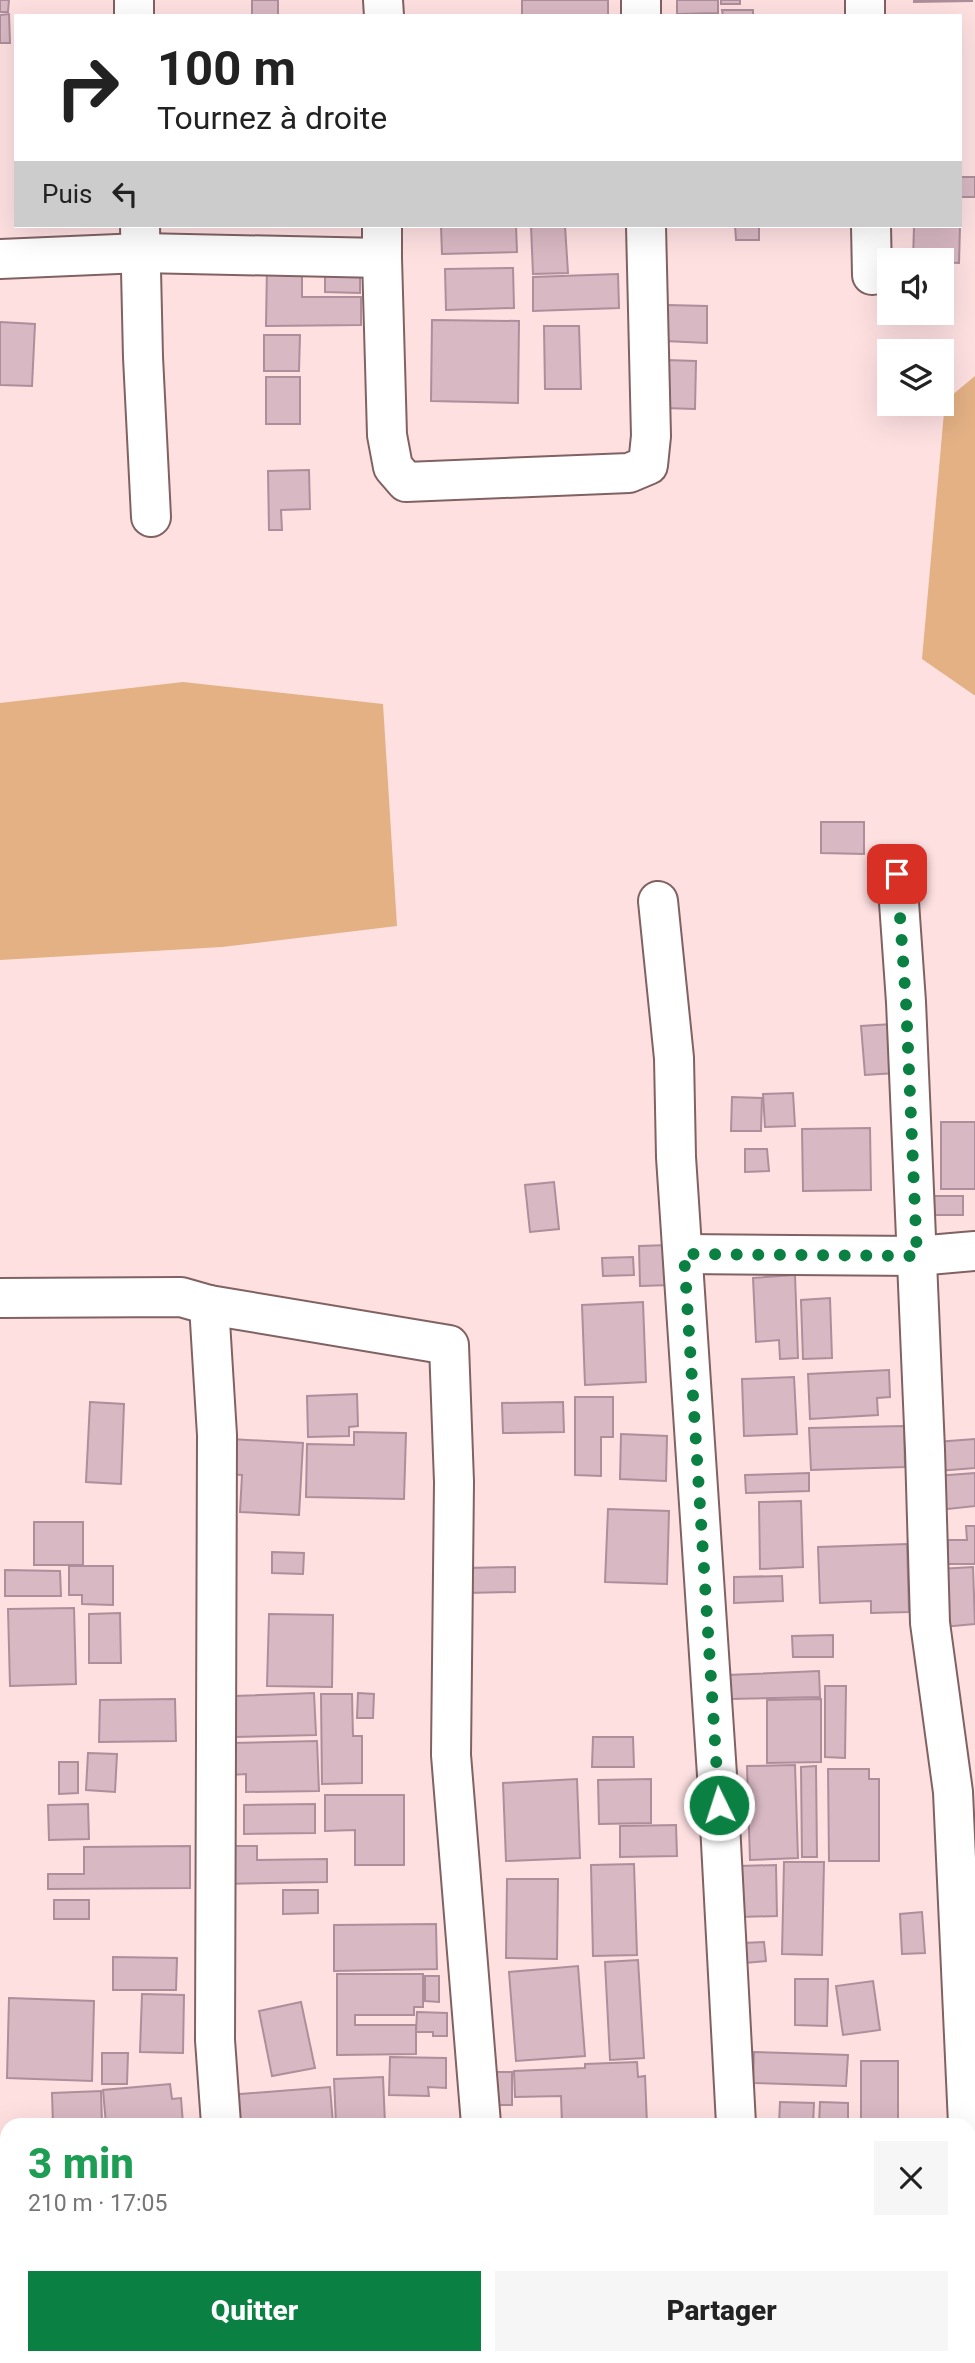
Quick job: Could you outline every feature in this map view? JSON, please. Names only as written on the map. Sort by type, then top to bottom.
[{"type":"street","points":[[0,259],[140,239],[382,242],[387,435],[393,467],[405,482],[629,472],[648,465],[651,436],[646,228]]},
{"type":"street","points":[[871,228],[872,275]]},
{"type":"street","points":[[140,239],[151,517]]},
{"type":"street","points":[[897,874],[906,1002],[930,1623],[953,1792],[968,2118]]},
{"type":"street","points":[[659,901],[674,1058],[676,1157],[719,1805],[736,2118]]},
{"type":"street","points":[[684,1254],[917,1256],[975,1251]]},
{"type":"street","points":[[0,1298],[181,1297],[209,1305],[449,1345],[454,1482],[451,1755],[481,2118]]},
{"type":"street","points":[[209,1305],[217,1435],[215,2040],[221,2118]]},
{"type":"shaded area","points":[[975,376],[975,695],[922,659],[944,416],[954,416],[954,394]]},
{"type":"shaded area","points":[[183,682],[383,704],[397,926],[222,947],[0,960],[0,703]]},
{"type":"building","points":[[0,0],[9,0],[8,12],[0,12]]},
{"type":"building","points":[[252,0],[278,0],[278,14],[252,14]]},
{"type":"building","points":[[522,0],[608,0],[608,14],[522,14]]},
{"type":"building","points":[[677,0],[718,0],[718,13],[677,14]]},
{"type":"building","points":[[721,0],[740,0],[740,4],[721,4]]},
{"type":"building","points":[[972,0],[972,1],[914,2]]},
{"type":"building","points":[[722,10],[753,10],[753,14],[723,14]]},
{"type":"building","points":[[9,14],[10,43],[0,43],[0,15]]},
{"type":"building","points":[[962,177],[975,177],[975,197],[962,197]]},
{"type":"building","points":[[441,228],[516,228],[517,252],[442,254]]},
{"type":"building","points":[[531,228],[565,228],[568,273],[533,274]]},
{"type":"building","points":[[735,228],[759,228],[759,240],[736,240]]},
{"type":"building","points":[[914,228],[960,228],[959,263],[954,263],[954,248],[913,248]]},
{"type":"building","points":[[267,266],[302,266],[302,297],[361,297],[361,325],[266,326]]},
{"type":"building","points":[[325,268],[360,269],[360,293],[325,292]]},
{"type":"building","points":[[513,268],[514,308],[446,310],[445,269]]},
{"type":"building","points":[[618,274],[619,308],[533,311],[533,277]]},
{"type":"building","points":[[667,305],[707,306],[707,343],[665,341]]},
{"type":"building","points":[[432,320],[519,321],[518,403],[431,401]]},
{"type":"building","points":[[0,322],[35,324],[32,386],[0,385]]},
{"type":"building","points":[[544,326],[579,326],[581,389],[545,389]]},
{"type":"building","points":[[264,335],[300,335],[299,371],[264,371]]},
{"type":"building","points":[[665,360],[696,361],[695,409],[664,408]]},
{"type":"building","points":[[266,377],[300,377],[300,424],[266,424]]},
{"type":"building","points":[[309,470],[310,509],[281,510],[282,530],[269,530],[268,471]]},
{"type":"building","points":[[821,822],[864,822],[864,854],[821,853]]},
{"type":"building","points":[[892,1024],[896,1073],[865,1075],[861,1026]]},
{"type":"building","points":[[793,1093],[795,1126],[765,1127],[763,1094]]},
{"type":"building","points":[[732,1097],[762,1098],[761,1131],[731,1131]]},
{"type":"building","points":[[941,1122],[975,1122],[975,1189],[941,1189]]},
{"type":"building","points":[[870,1128],[871,1190],[803,1191],[802,1129]]},
{"type":"building","points":[[745,1149],[767,1149],[769,1171],[745,1172]]},
{"type":"building","points":[[554,1182],[559,1229],[530,1232],[525,1185]]},
{"type":"building","points":[[926,1196],[963,1196],[963,1215],[926,1215]]},
{"type":"building","points":[[669,1245],[671,1285],[640,1286],[639,1246]]},
{"type":"building","points":[[633,1257],[634,1275],[603,1276],[602,1258]]},
{"type":"building","points":[[795,1275],[798,1358],[780,1359],[779,1340],[756,1342],[753,1278]]},
{"type":"building","points":[[830,1298],[832,1358],[803,1359],[801,1300]]},
{"type":"building","points":[[643,1302],[646,1382],[585,1385],[582,1305]]},
{"type":"building","points":[[889,1370],[890,1397],[877,1398],[878,1415],[810,1419],[808,1374]]},
{"type":"building","points":[[794,1377],[797,1434],[744,1436],[742,1379]]},
{"type":"building","points":[[357,1394],[358,1426],[349,1427],[349,1436],[308,1437],[307,1396]]},
{"type":"building","points":[[575,1397],[613,1397],[613,1437],[601,1437],[601,1476],[575,1475]]},
{"type":"building","points":[[90,1402],[124,1404],[121,1484],[86,1482]]},
{"type":"building","points":[[563,1402],[564,1432],[503,1433],[502,1403]]},
{"type":"building","points":[[904,1426],[905,1467],[811,1470],[809,1428]]},
{"type":"building","points":[[354,1432],[406,1433],[404,1499],[306,1497],[307,1444],[354,1445]]},
{"type":"building","points":[[621,1434],[667,1436],[666,1481],[620,1479]]},
{"type":"building","points":[[231,1439],[303,1443],[299,1515],[240,1512],[242,1475],[229,1474]]},
{"type":"building","points":[[975,1439],[975,1468],[938,1471],[936,1442]]},
{"type":"building","points":[[809,1473],[809,1491],[746,1493],[745,1475]]},
{"type":"building","points":[[975,1473],[975,1506],[939,1510],[936,1476]]},
{"type":"building","points":[[801,1501],[803,1567],[760,1569],[759,1502]]},
{"type":"building","points":[[608,1509],[669,1511],[667,1584],[605,1582]]},
{"type":"building","points":[[34,1522],[83,1522],[83,1565],[34,1565]]},
{"type":"building","points":[[966,1526],[975,1526],[975,1564],[948,1564],[948,1540],[967,1540]]},
{"type":"building","points":[[907,1544],[909,1612],[871,1613],[871,1601],[820,1603],[818,1547]]},
{"type":"building","points":[[272,1552],[304,1553],[303,1574],[272,1573]]},
{"type":"building","points":[[69,1566],[113,1566],[113,1605],[82,1604],[82,1595],[69,1595]]},
{"type":"building","points":[[515,1567],[515,1592],[466,1593],[466,1568]]},
{"type":"building","points":[[973,1567],[975,1624],[943,1627],[939,1569]]},
{"type":"building","points":[[5,1570],[60,1571],[61,1596],[5,1596]]},
{"type":"building","points":[[782,1576],[783,1601],[734,1603],[734,1577]]},
{"type":"building","points":[[74,1608],[76,1684],[10,1686],[8,1609]]},
{"type":"building","points":[[120,1613],[121,1663],[89,1663],[89,1614]]},
{"type":"building","points":[[269,1614],[333,1615],[332,1687],[267,1686]]},
{"type":"building","points":[[833,1635],[833,1657],[793,1657],[792,1636]]},
{"type":"building","points":[[819,1671],[820,1697],[729,1699],[728,1675]]},
{"type":"building","points":[[825,1686],[846,1686],[845,1758],[825,1757]]},
{"type":"building","points":[[314,1693],[316,1735],[235,1737],[234,1696]]},
{"type":"building","points":[[358,1693],[374,1694],[373,1718],[357,1718]]},
{"type":"building","points":[[321,1694],[352,1694],[353,1736],[362,1736],[362,1783],[322,1784]]},
{"type":"building","points":[[175,1699],[176,1741],[99,1742],[100,1700]]},
{"type":"building","points":[[821,1699],[821,1762],[767,1763],[767,1700]]},
{"type":"building","points":[[593,1737],[633,1737],[634,1767],[592,1767]]},
{"type":"building","points":[[317,1741],[319,1791],[246,1792],[246,1774],[231,1775],[231,1743]]},
{"type":"building","points":[[88,1753],[117,1754],[115,1792],[86,1790]]},
{"type":"building","points":[[59,1762],[78,1762],[78,1793],[59,1794]]},
{"type":"building","points":[[795,1765],[798,1858],[750,1860],[747,1766]]},
{"type":"building","points":[[816,1766],[817,1857],[802,1857],[801,1767]]},
{"type":"building","points":[[828,1769],[869,1769],[869,1779],[879,1779],[879,1861],[829,1861]]},
{"type":"building","points":[[577,1779],[580,1858],[506,1861],[503,1783]]},
{"type":"building","points":[[651,1779],[651,1823],[599,1824],[598,1780]]},
{"type":"building","points":[[325,1795],[404,1795],[404,1865],[355,1865],[355,1830],[325,1831]]},
{"type":"building","points":[[88,1804],[89,1839],[49,1840],[48,1805]]},
{"type":"building","points":[[315,1804],[315,1833],[244,1834],[244,1805]]},
{"type":"building","points":[[676,1825],[677,1856],[620,1857],[620,1826]]},
{"type":"building","points":[[190,1846],[190,1888],[48,1889],[48,1874],[84,1874],[84,1847]]},
{"type":"building","points":[[227,1846],[257,1846],[257,1860],[327,1859],[327,1882],[220,1884]]},
{"type":"building","points":[[784,1862],[824,1862],[822,1955],[782,1954]]},
{"type":"building","points":[[634,1864],[637,1955],[593,1956],[591,1865]]},
{"type":"building","points":[[776,1865],[777,1916],[739,1917],[739,1866]]},
{"type":"building","points":[[507,1879],[558,1879],[557,1959],[506,1958]]},
{"type":"building","points":[[283,1890],[318,1890],[318,1913],[283,1914]]},
{"type":"building","points":[[54,1900],[89,1900],[89,1919],[54,1919]]},
{"type":"building","points":[[922,1912],[925,1953],[902,1954],[900,1914]]},
{"type":"building","points":[[436,1924],[437,1969],[334,1971],[334,1925]]},
{"type":"building","points":[[764,1942],[766,1961],[745,1963],[743,1943]]},
{"type":"building","points":[[113,1957],[177,1958],[176,1990],[113,1990]]},
{"type":"building","points":[[638,1960],[644,2058],[610,2060],[605,1962]]},
{"type":"building","points":[[578,1966],[585,2056],[516,2061],[509,1972]]},
{"type":"building","points":[[337,1974],[423,1974],[423,2007],[414,2007],[414,2015],[355,2015],[355,2025],[416,2025],[416,2054],[337,2055]]},
{"type":"building","points":[[425,1976],[439,1976],[439,2002],[425,2001]]},
{"type":"building","points":[[795,1979],[828,1979],[827,2026],[795,2025]]},
{"type":"building","points":[[873,1981],[880,2030],[843,2035],[836,1986]]},
{"type":"building","points":[[142,1994],[184,1995],[183,2053],[140,2052]]},
{"type":"building","points":[[9,1998],[94,2001],[92,2081],[7,2078]]},
{"type":"building","points":[[301,2002],[315,2068],[272,2076],[259,2011]]},
{"type":"building","points":[[417,2012],[447,2013],[447,2036],[433,2036],[433,2032],[416,2032]]},
{"type":"building","points":[[754,2052],[848,2055],[846,2086],[753,2083]]},
{"type":"building","points":[[102,2053],[128,2053],[127,2084],[102,2084]]},
{"type":"building","points":[[390,2057],[446,2058],[446,2088],[428,2087],[429,2096],[389,2095]]},
{"type":"building","points":[[861,2061],[898,2061],[898,2118],[861,2118]]},
{"type":"building","points":[[637,2062],[638,2077],[645,2076],[647,2118],[562,2118],[561,2096],[515,2097],[514,2071],[585,2068],[585,2064]]},
{"type":"building","points":[[485,2072],[512,2072],[512,2105],[492,2105]]},
{"type":"building","points":[[383,2077],[385,2118],[336,2118],[334,2079]]},
{"type":"building","points":[[170,2084],[172,2099],[181,2098],[183,2118],[105,2118],[103,2090]]},
{"type":"building","points":[[330,2087],[333,2118],[230,2118],[228,2095]]},
{"type":"building","points":[[101,2091],[102,2118],[53,2118],[52,2093]]},
{"type":"building","points":[[780,2102],[814,2103],[813,2118],[779,2118]]},
{"type":"building","points":[[820,2102],[848,2103],[848,2118],[819,2118]]},
{"type":"route","points":[[719,1805],[684,1254],[917,1256],[906,1002],[897,874]]}]
